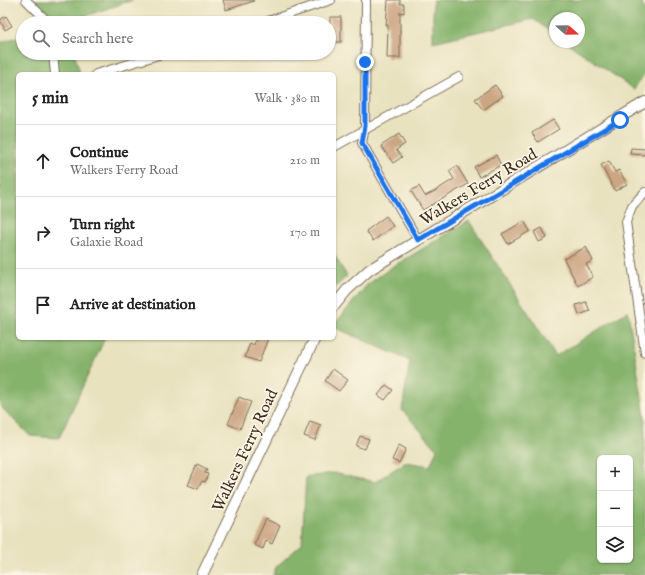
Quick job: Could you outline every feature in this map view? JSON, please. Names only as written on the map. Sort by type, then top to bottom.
[{"type":"street","points":[[26,0],[42,16]]},
{"type":"street","points":[[283,16],[332,0]]},
{"type":"street","points":[[366,0],[364,131],[361,140],[363,147],[418,240]]},
{"type":"street","points":[[54,60],[55,72]]},
{"type":"street","points":[[103,72],[142,60]]},
{"type":"street","points":[[336,146],[459,77]]},
{"type":"street","name":"Walkers Ferry Road","points":[[336,304],[347,290],[363,275],[418,240],[643,107]]},
{"type":"street","points":[[645,192],[632,206],[626,222],[645,353]]},
{"type":"street","name":"Walkers Ferry Road","points":[[202,575],[314,340]]},
{"type":"green space","points":[[26,0],[133,0],[85,16],[41,16]]},
{"type":"green space","points":[[433,0],[640,0],[645,10],[645,73],[634,89],[575,48],[585,48],[585,12],[549,12],[549,30],[533,19],[433,42]]},
{"type":"green space","points":[[16,37],[16,60],[76,60],[80,72],[16,72],[16,340],[104,340],[59,438],[30,436],[0,406],[0,43]]},
{"type":"green space","points":[[469,221],[556,356],[628,311],[645,417],[645,575],[273,575],[276,567],[302,544],[306,477],[333,473],[375,482],[406,462],[430,466],[437,449],[402,410],[410,361],[336,328],[336,323],[367,285],[392,267]]},
{"type":"green space","points":[[336,258],[347,276],[336,287]]},
{"type":"building","points":[[223,0],[253,0],[254,1],[226,10]]},
{"type":"building","points":[[388,0],[400,0],[400,4],[404,4],[404,13],[400,12],[400,58],[387,58],[388,25],[386,25]]},
{"type":"building","points":[[6,16],[12,26],[5,30],[0,20]]},
{"type":"building","points":[[336,17],[341,17],[341,42],[336,42]]},
{"type":"building","points":[[495,85],[503,96],[483,110],[475,99]]},
{"type":"building","points":[[553,120],[559,129],[538,142],[532,133]]},
{"type":"building","points":[[399,134],[405,144],[396,150],[402,157],[393,163],[381,146]]},
{"type":"building","points":[[631,148],[645,149],[645,155],[630,154]]},
{"type":"building","points":[[496,155],[501,165],[479,177],[474,167]]},
{"type":"building","points":[[609,161],[615,172],[619,170],[627,184],[615,191],[601,165]]},
{"type":"building","points":[[457,166],[468,184],[423,210],[411,191],[419,186],[425,196],[435,191],[454,179],[449,171]]},
{"type":"building","points":[[386,216],[393,226],[373,241],[366,231]]},
{"type":"building","points":[[524,221],[530,231],[508,244],[502,234]]},
{"type":"building","points":[[542,228],[547,238],[539,242],[534,232]]},
{"type":"building","points":[[586,247],[593,261],[586,264],[593,277],[578,286],[564,259]]},
{"type":"building","points":[[586,302],[590,311],[579,315],[576,305]]},
{"type":"building","points":[[255,340],[267,340],[259,362],[245,357],[250,343],[254,345]]},
{"type":"building","points":[[333,369],[348,380],[339,391],[325,381]]},
{"type":"building","points":[[386,385],[393,390],[385,400],[378,395]]},
{"type":"building","points":[[239,397],[251,402],[240,429],[228,424]]},
{"type":"building","points":[[310,421],[321,425],[315,440],[304,436]]},
{"type":"building","points":[[360,436],[369,439],[365,449],[356,446]]},
{"type":"building","points":[[399,445],[406,449],[399,463],[392,460]]},
{"type":"building","points":[[197,464],[207,469],[205,473],[208,474],[205,482],[202,481],[198,489],[188,485]]},
{"type":"building","points":[[266,519],[280,526],[272,544],[266,541],[263,549],[254,545]]},
{"type":"route","points":[[365,62],[365,126],[361,140],[363,147],[418,240],[620,120]]}]
